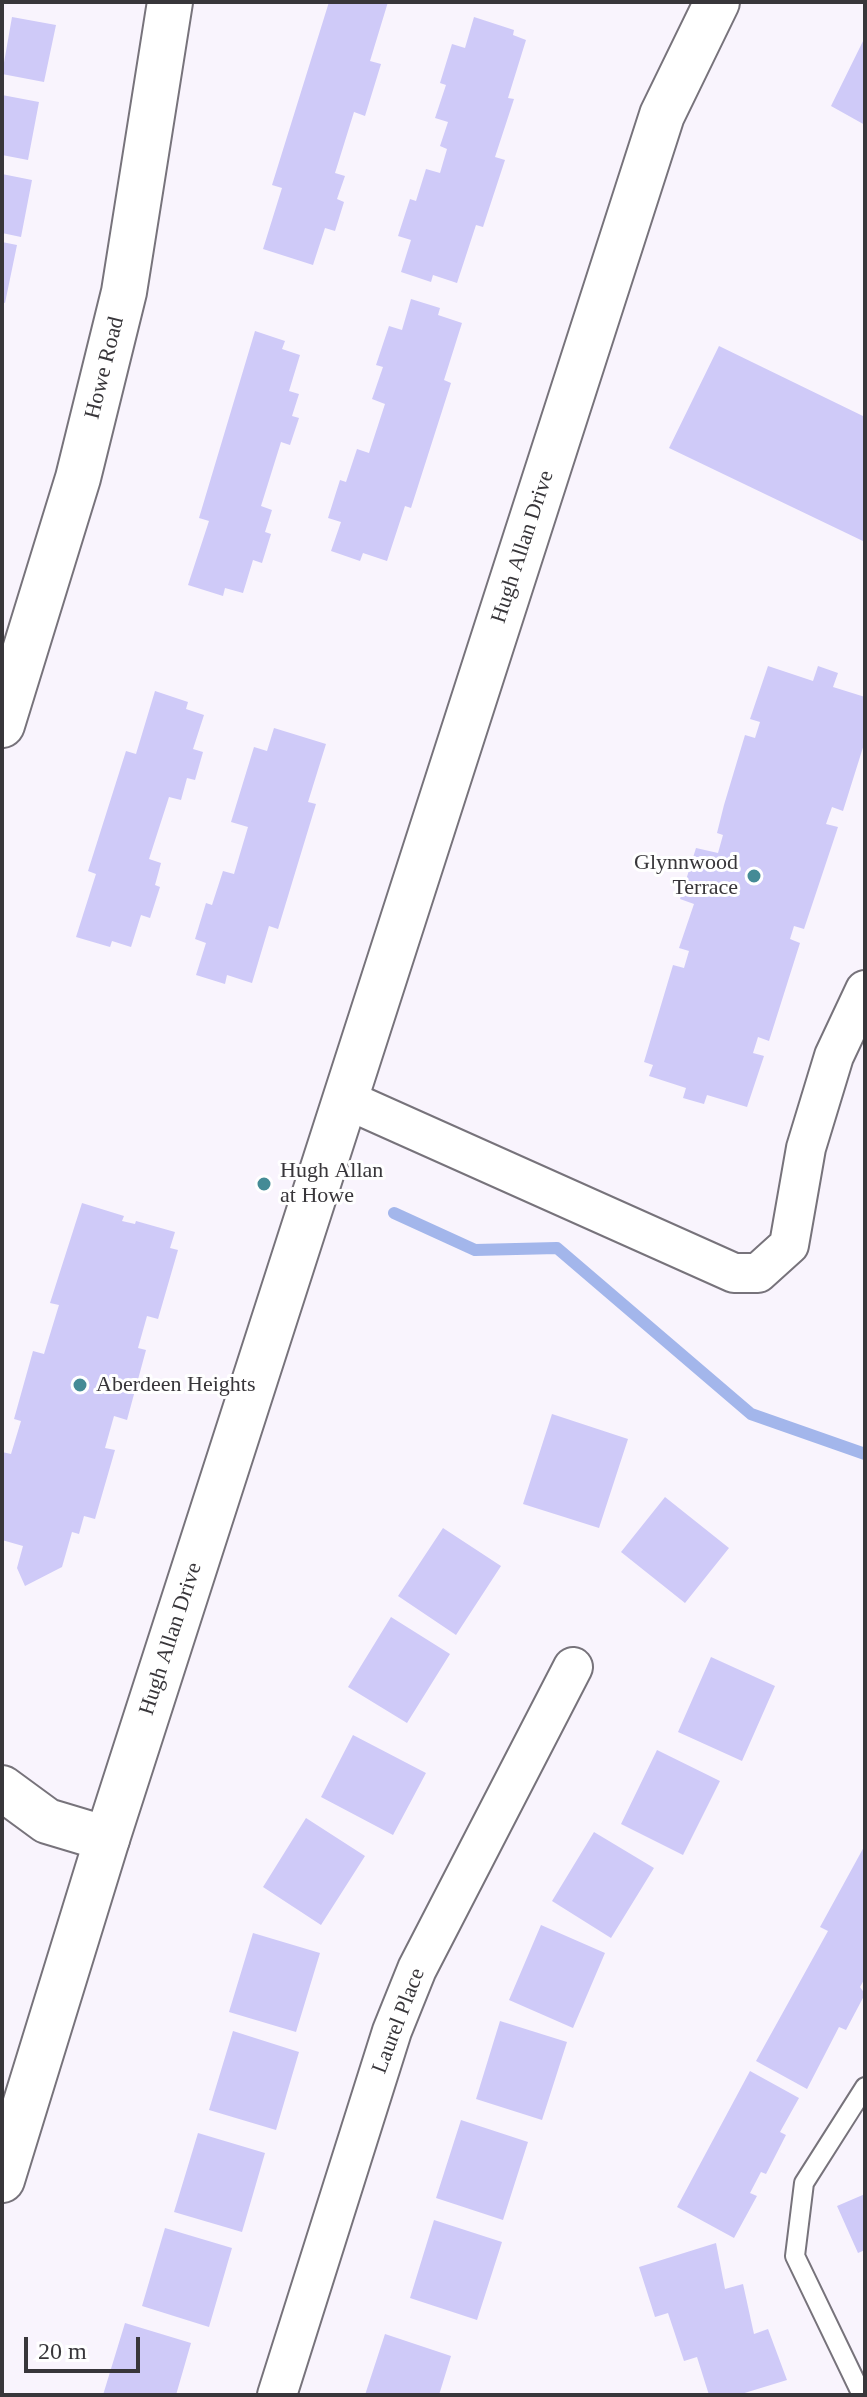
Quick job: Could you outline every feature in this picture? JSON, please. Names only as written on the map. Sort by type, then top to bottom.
[{"type":"main road","name":"Howe Road","points":[[2,725],[78,478],[124,292],[170,2]]},
{"type":"main road","name":"Hugh Allan Drive","points":[[2,2180],[107,1839],[662,115],[717,2]]},
{"type":"main road","points":[[2,1788],[47,1821],[107,1839]]},
{"type":"street","points":[[345,1099],[734,1273],[758,1273],[789,1245],[814,1122],[834,1056],[865,990]]},
{"type":"street","name":"Laurel Place","points":[[277,2395],[392,2031],[417,1969],[573,1667]]},
{"type":"lane","points":[[862,2395],[795,2256],[804,2183],[865,2087]]},
{"type":"building","points":[[329,2],[388,2],[370,61],[381,64],[365,116],[354,112],[335,173],[345,176],[337,199],[344,202],[335,231],[325,228],[313,265],[263,249],[282,188],[272,185]]},
{"type":"building","points":[[12,17],[56,25],[44,82],[2,74]]},
{"type":"building","points":[[474,17],[514,30],[513,35],[526,40],[508,98],[514,99],[495,157],[505,160],[483,227],[476,225],[457,283],[433,275],[431,282],[401,272],[411,240],[398,236],[410,199],[416,201],[426,169],[440,173],[447,149],[440,146],[448,122],[435,118],[446,85],[440,83],[452,44],[465,48]]},
{"type":"building","points":[[865,37],[865,125],[831,106]]},
{"type":"building","points":[[2,95],[39,102],[28,160],[2,155]]},
{"type":"building","points":[[2,174],[32,180],[21,237],[2,233]]},
{"type":"building","points":[[2,242],[17,245],[5,303],[2,302]]},
{"type":"building","points":[[411,299],[440,308],[438,315],[462,323],[444,380],[451,383],[411,508],[405,506],[387,561],[363,553],[360,561],[331,551],[341,522],[328,518],[340,480],[346,482],[357,449],[369,453],[385,404],[372,399],[383,367],[376,365],[389,326],[402,330]]},
{"type":"building","points":[[255,331],[285,341],[282,349],[300,355],[289,391],[299,394],[292,416],[299,418],[290,445],[281,442],[261,506],[272,510],[265,532],[271,534],[262,563],[253,560],[243,593],[225,588],[223,596],[188,585],[209,521],[199,518]]},
{"type":"building","points":[[719,346],[865,417],[865,542],[669,448]]},
{"type":"building","name":"Glynnwood Terrace","points":[[768,666],[813,681],[818,666],[838,673],[833,687],[865,697],[865,741],[843,811],[832,807],[826,824],[838,827],[804,929],[794,926],[790,939],[800,943],[769,1041],[758,1037],[753,1053],[764,1056],[747,1107],[707,1095],[704,1104],[683,1098],[686,1088],[649,1076],[653,1065],[644,1062],[673,965],[684,968],[689,951],[679,948],[694,904],[680,899],[696,848],[718,853],[723,835],[717,833],[745,735],[755,738],[760,722],[750,719]]},
{"type":"building","points":[[155,691],[188,702],[186,709],[204,715],[193,749],[203,752],[195,780],[187,778],[181,800],[169,797],[149,859],[161,863],[155,885],[160,887],[150,918],[141,915],[131,947],[112,941],[110,947],[76,937],[96,874],[88,871],[126,751],[136,754]]},
{"type":"building","points":[[274,728],[326,744],[308,802],[316,804],[278,929],[269,926],[252,983],[227,975],[225,984],[196,975],[206,943],[195,939],[206,903],[212,905],[223,871],[234,874],[248,827],[231,822],[254,747],[267,751]]},
{"type":"building","name":"Aberdeen Heights","points":[[82,1203],[124,1216],[122,1221],[135,1224],[136,1221],[175,1232],[170,1248],[178,1250],[158,1319],[147,1316],[138,1348],[146,1350],[127,1420],[114,1416],[105,1448],[115,1450],[95,1519],[84,1516],[79,1534],[72,1532],[62,1567],[25,1586],[17,1568],[23,1546],[2,1540],[2,1452],[11,1454],[21,1421],[14,1419],[33,1351],[44,1354],[59,1305],[50,1303]]},
{"type":"building","points":[[552,1414],[628,1439],[599,1528],[523,1504]]},
{"type":"building","points":[[665,1497],[729,1548],[685,1603],[621,1552]]},
{"type":"building","points":[[443,1528],[501,1566],[456,1635],[398,1596]]},
{"type":"building","points":[[391,1617],[450,1654],[407,1723],[348,1687]]},
{"type":"building","points":[[711,1657],[775,1686],[742,1761],[678,1732]]},
{"type":"building","points":[[353,1735],[426,1773],[393,1835],[321,1797]]},
{"type":"building","points":[[657,1750],[720,1781],[683,1855],[621,1824]]},
{"type":"building","points":[[306,1818],[365,1856],[321,1925],[263,1887]]},
{"type":"building","points":[[594,1832],[654,1868],[611,1938],[552,1901]]},
{"type":"building","points":[[865,1845],[865,1978],[860,1987],[865,1994],[846,2030],[839,2027],[807,2089],[756,2061],[828,1931],[820,1927]]},
{"type":"building","points":[[541,1925],[605,1953],[573,2028],[509,2000]]},
{"type":"building","points":[[253,1933],[320,1953],[296,2032],[229,2012]]},
{"type":"building","points":[[500,2021],[567,2042],[542,2120],[476,2099]]},
{"type":"building","points":[[233,2031],[299,2052],[276,2130],[209,2110]]},
{"type":"building","points":[[750,2071],[799,2098],[780,2132],[786,2135],[766,2174],[761,2172],[750,2193],[757,2196],[734,2238],[677,2207]]},
{"type":"building","points":[[461,2120],[528,2142],[503,2220],[436,2198]]},
{"type":"building","points":[[198,2133],[265,2153],[242,2232],[174,2212]]},
{"type":"building","points":[[865,2194],[865,2250],[858,2253],[837,2206]]},
{"type":"building","points":[[434,2220],[502,2242],[477,2320],[410,2298]]},
{"type":"building","points":[[165,2228],[232,2248],[209,2327],[142,2306]]},
{"type":"building","points":[[716,2243],[725,2289],[743,2284],[754,2334],[768,2329],[787,2380],[738,2395],[709,2395],[697,2357],[684,2361],[668,2313],[655,2317],[639,2267]]},
{"type":"building","points":[[125,2323],[191,2343],[176,2395],[103,2395]]},
{"type":"building","points":[[385,2334],[451,2356],[439,2395],[365,2395]]},
{"type":"waterway","points":[[394,1213],[475,1250],[557,1248],[751,1414],[865,1454]]},
{"type":"place","name":"Glynnwood Terrace","points":[[754,876]]},
{"type":"place","name":"Hugh Allan at Howe","points":[[264,1184]]},
{"type":"place","name":"Aberdeen Heights","points":[[80,1385]]}]
